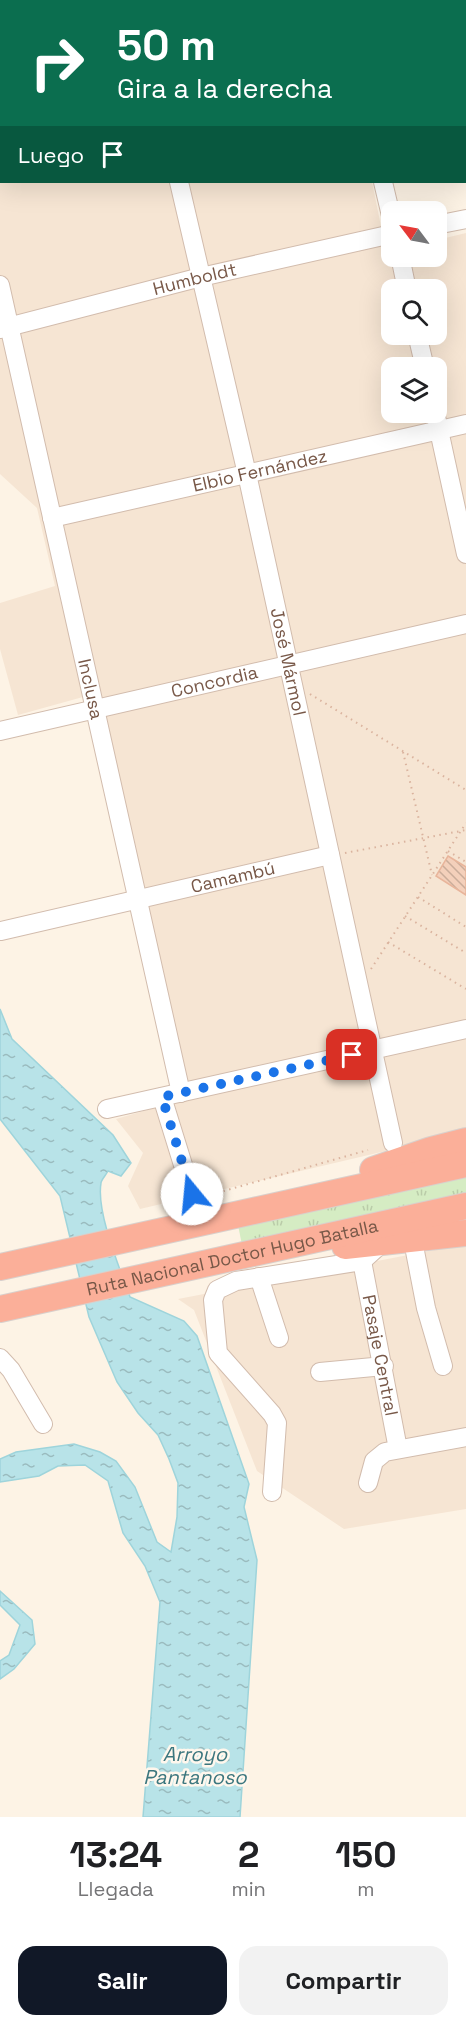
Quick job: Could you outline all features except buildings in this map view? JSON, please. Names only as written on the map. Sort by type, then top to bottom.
[{"type":"highway","points":[[243,1212],[431,1150],[466,1141]]},
{"type":"highway","points":[[0,1267],[466,1164]]},
{"type":"highway","name":"Ruta Nacional Doctor Hugo Batalla","points":[[0,1309],[466,1206]]},
{"type":"highway","points":[[267,1251],[382,1244],[466,1233]]},
{"type":"street","name":"José Mármol","points":[[179,183],[247,474],[288,673],[393,1143]]},
{"type":"street","points":[[382,183],[387,201]]},
{"type":"street","points":[[447,223],[466,219]]},
{"type":"street","name":"Humboldt","points":[[5,328],[201,277],[381,236]]},
{"type":"street","name":"Inclusa","points":[[0,285],[5,328],[52,518],[181,1093]]},
{"type":"street","name":"Elbio Fernández","points":[[447,422],[466,424]]},
{"type":"street","name":"Elbio Fernández","points":[[52,518],[247,474],[430,423]]},
{"type":"street","points":[[437,423],[466,554]]},
{"type":"street","name":"Concordia","points":[[0,731],[95,708],[288,673],[466,624]]},
{"type":"street","name":"Camambú","points":[[1,931],[330,855]]},
{"type":"street","points":[[107,1110],[466,1029]]},
{"type":"street","points":[[162,1097],[192,1194]]},
{"type":"street","points":[[413,1241],[426,1308],[443,1366]]},
{"type":"street","points":[[272,1492],[277,1423],[272,1414],[218,1353],[213,1312],[213,1300],[217,1290],[236,1281],[362,1261],[382,1244]]},
{"type":"street","name":"Pasaje Central","points":[[362,1261],[384,1366],[398,1449]]},
{"type":"street","points":[[259,1277],[279,1338]]},
{"type":"street","points":[[0,1358],[11,1370],[43,1424]]},
{"type":"street","points":[[320,1371],[384,1366]]},
{"type":"street","points":[[368,1483],[374,1461],[385,1452],[466,1437]]},
{"type":"path","points":[[288,673],[466,790]]},
{"type":"path","points":[[403,750],[432,875]]},
{"type":"path","points":[[359,987],[466,823]]},
{"type":"path","points":[[330,855],[466,830]]},
{"type":"path","points":[[447,851],[466,862]]},
{"type":"path","points":[[418,897],[466,927]]},
{"type":"path","points":[[405,916],[466,953]]},
{"type":"path","points":[[388,942],[466,989]]},
{"type":"path","points":[[192,1194],[203,1197],[393,1143]]},
{"type":"shaded area","points":[[0,183],[372,183],[381,226],[381,267],[447,267],[447,238],[466,233],[466,1132],[140,1209],[128,1186],[143,1153],[116,1119],[189,1098],[101,692],[18,715],[0,649],[0,603],[55,586],[37,508],[0,474]]},
{"type":"shaded area","points":[[466,1244],[466,1509],[344,1529],[257,1471],[194,1310],[178,1299]]},
{"type":"green space","points":[[466,1175],[466,1196],[242,1245],[238,1225]]},
{"type":"water","name":"Arroyo Pantanoso","points":[[0,1009],[12,1039],[113,1135],[131,1163],[121,1176],[108,1171],[101,1183],[100,1195],[105,1224],[130,1297],[184,1321],[197,1336],[249,1484],[244,1507],[257,1560],[240,1817],[143,1817],[160,1602],[145,1566],[123,1533],[108,1481],[85,1465],[58,1466],[39,1476],[0,1482],[0,1459],[16,1452],[74,1444],[100,1452],[116,1461],[135,1487],[157,1542],[171,1552],[177,1517],[178,1483],[169,1459],[158,1435],[138,1413],[117,1382],[89,1317],[60,1196],[0,1119]]},
{"type":"water","points":[[0,1591],[32,1620],[35,1644],[14,1669],[0,1679],[0,1661],[9,1655],[20,1625],[0,1605]]},
{"type":"route","points":[[192,1194],[178,1147],[170,1129],[162,1097],[352,1055]]}]
